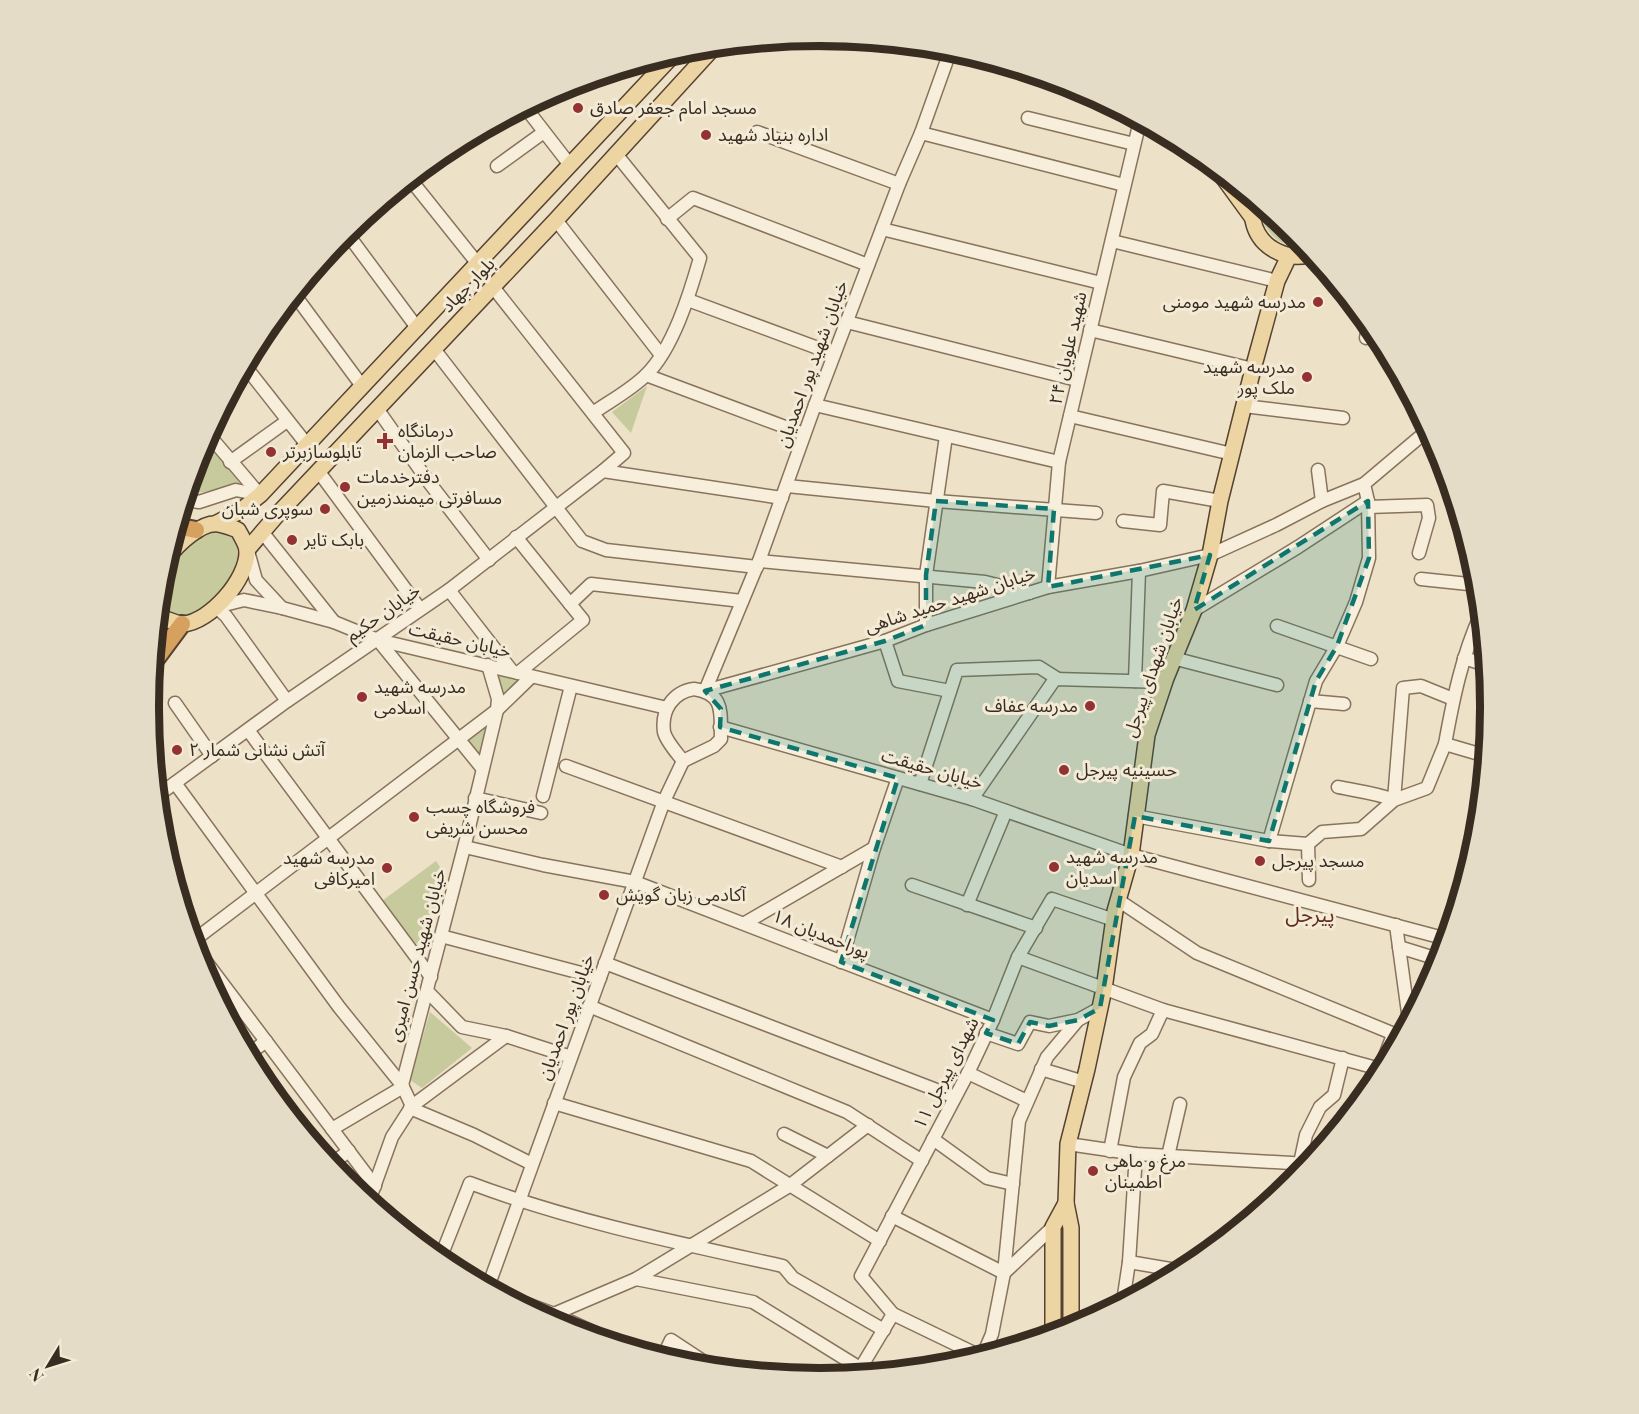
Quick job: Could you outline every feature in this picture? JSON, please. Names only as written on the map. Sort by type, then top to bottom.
[{"type":"highway","points":[[184,528],[196,530]]},
{"type":"highway","points":[[161,652],[182,624]]},
{"type":"main road","name":"بلوار جهاد","points":[[248,550],[556,220],[705,57]]},
{"type":"main road","points":[[679,62],[688,74]]},
{"type":"main road","name":"بلوار جهاد","points":[[196,530],[217,523],[240,511],[260,495],[664,65]]},
{"type":"main road","points":[[1235,194],[1252,217],[1256,231],[1264,243],[1276,252],[1302,257]]},
{"type":"main road","points":[[1252,217],[1254,209]]},
{"type":"main road","name":"خیابان شهدای پیرجل","points":[[1066,1203],[1068,1144],[1104,989],[1118,900],[1131,855],[1147,735],[1173,658],[1194,610],[1210,555],[1220,501],[1253,369],[1277,281],[1289,256]]},
{"type":"main road","points":[[165,619],[182,624],[202,617],[216,607],[234,586],[243,571],[248,550],[238,530],[217,523]]},
{"type":"main road","points":[[180,543],[196,530]]},
{"type":"main road","points":[[1053,1324],[1053,1227],[1066,1203]]},
{"type":"main road","points":[[1066,1203],[1071,1228],[1071,1317]]},
{"type":"street","name":"خیابان شهید پور احمدیان","points":[[705,691],[758,564],[814,405],[899,184],[921,133],[947,59]]},
{"type":"street","points":[[530,114],[570,165]]},
{"type":"street","points":[[1028,118],[1134,144]]},
{"type":"street","name":"شهید علویان ۲۴","points":[[1048,587],[1059,462],[1138,129]]},
{"type":"street","points":[[497,166],[544,132]]},
{"type":"street","points":[[757,132],[899,184]]},
{"type":"street","points":[[921,133],[1124,184]]},
{"type":"street","points":[[493,287],[592,412],[646,375],[661,355],[688,300],[700,258],[616,154]]},
{"type":"street","points":[[415,185],[478,264]]},
{"type":"street","points":[[667,219],[693,198],[868,265]]},
{"type":"street","points":[[556,220],[661,355]]},
{"type":"street","points":[[882,229],[1101,283]]},
{"type":"street","points":[[352,240],[417,329]]},
{"type":"street","points":[[1112,241],[1277,281]]},
{"type":"street","points":[[688,300],[834,354]]},
{"type":"street","points":[[299,301],[362,386]]},
{"type":"street","points":[[847,322],[1077,380]]},
{"type":"street","points":[[1090,330],[1253,369]]},
{"type":"street","points":[[434,349],[582,541],[606,550],[758,564],[926,575],[985,582],[1030,594]]},
{"type":"street","points":[[250,372],[308,446]]},
{"type":"street","points":[[646,375],[804,434]]},
{"type":"street","points":[[814,405],[1059,462]]},
{"type":"street","points":[[1244,406],[1343,418]]},
{"type":"street","points":[[378,410],[428,481],[489,560]]},
{"type":"street","name":"خیابان حکیم","points":[[165,790],[287,701],[449,590],[624,453],[592,412]]},
{"type":"street","points":[[1071,416],[1232,454]]},
{"type":"street","points":[[230,462],[287,421]]},
{"type":"street","points":[[926,625],[926,575],[946,436]]},
{"type":"street","name":"خیابان شهید حمید شاهی","points":[[705,691],[885,641],[926,625],[1048,587],[1140,572],[1210,555],[1322,501],[1364,484],[1421,436]]},
{"type":"street","points":[[214,442],[260,495]]},
{"type":"street","points":[[1318,470],[1322,501]]},
{"type":"street","points":[[603,471],[782,498]]},
{"type":"street","points":[[319,472],[420,609]]},
{"type":"street","points":[[1269,841],[1316,681],[1337,646],[1356,602],[1369,558],[1368,504],[1364,484]]},
{"type":"street","points":[[787,486],[936,501],[1096,513]]},
{"type":"street","points":[[192,501],[200,502],[236,490],[260,495]]},
{"type":"street","points":[[1123,521],[1160,525],[1163,491],[1220,501]]},
{"type":"street","points":[[1194,610],[1368,504],[1426,505],[1429,518],[1419,553]]},
{"type":"street","points":[[263,533],[334,622]]},
{"type":"street","points":[[449,590],[515,672],[583,620],[516,537]]},
{"type":"street","points":[[248,550],[256,580],[282,608]]},
{"type":"street","points":[[1135,681],[1140,572]]},
{"type":"street","points":[[1421,579],[1468,584]]},
{"type":"street","points":[[570,604],[591,584],[742,601]]},
{"type":"street","name":"خیابان حقیقت","points":[[216,607],[244,600],[282,608],[334,622],[378,640],[667,708]]},
{"type":"street","points":[[216,607],[226,616],[287,701]]},
{"type":"street","points":[[1277,626],[1371,658]]},
{"type":"street","points":[[1135,816],[1269,841],[1308,844],[1322,832],[1361,829],[1395,800],[1427,788],[1445,744],[1453,699],[1464,658],[1475,631]]},
{"type":"street","points":[[378,640],[482,768]]},
{"type":"street","points":[[885,641],[898,681],[950,691]]},
{"type":"street","points":[[1173,658],[1277,686]]},
{"type":"street","points":[[1464,658],[1479,663]]},
{"type":"street","points":[[488,665],[498,697],[496,710]]},
{"type":"street","points":[[920,784],[957,670],[1039,667],[1056,679],[1165,682]]},
{"type":"street","points":[[200,936],[496,710],[531,677]]},
{"type":"street","points":[[972,799],[1056,679]]},
{"type":"street","points":[[543,795],[570,686]]},
{"type":"street","points":[[1395,800],[1402,688],[1421,686],[1453,699]]},
{"type":"street","points":[[686,690],[705,691],[717,701],[721,709],[721,739],[714,746],[683,761],[664,733],[667,708],[678,694],[686,690]]},
{"type":"street","points":[[1310,701],[1344,704]]},
{"type":"street","points":[[175,703],[212,756]]},
{"type":"street","name":"خیابان شهید حسن امیری","points":[[402,1086],[465,847],[496,710]]},
{"type":"street","name":"خیابان حقیقت","points":[[720,726],[972,799],[1131,855],[1438,937]]},
{"type":"street","points":[[248,730],[431,977]]},
{"type":"street","points":[[1445,744],[1479,754]]},
{"type":"street","name":"خیابان پور احمدیان","points":[[491,1280],[664,801],[683,761]]},
{"type":"street","points":[[566,766],[842,867]]},
{"type":"street","points":[[841,962],[874,848],[898,778]]},
{"type":"street","points":[[175,783],[339,1007],[402,1086],[411,1107],[532,1164]]},
{"type":"street","points":[[1338,787],[1395,800]]},
{"type":"street","points":[[476,798],[542,813]]},
{"type":"street","points":[[967,904],[1006,811]]},
{"type":"street","points":[[1308,844],[1309,880]]},
{"type":"street","name":"پوراحمدیان ۱۸","points":[[465,847],[543,865],[635,882],[993,1020]]},
{"type":"street","points":[[744,923],[874,848]]},
{"type":"street","points":[[912,885],[1036,928]]},
{"type":"street","name":"شهدای پیرجل ۱۱","points":[[893,1314],[861,1276],[968,1073],[993,1020],[1018,957],[1052,898],[1114,920]]},
{"type":"street","points":[[1118,900],[1197,952],[1393,1035]]},
{"type":"street","points":[[1396,926],[1408,1007]]},
{"type":"street","points":[[441,936],[600,978]]},
{"type":"street","points":[[1399,947],[1431,957]]},
{"type":"street","points":[[1018,957],[1163,1010],[1373,1067]]},
{"type":"street","points":[[605,963],[955,1097]]},
{"type":"street","points":[[221,986],[266,1041],[375,1186]]},
{"type":"street","points":[[427,991],[462,1027],[506,1036],[571,1057]]},
{"type":"street","points":[[589,1006],[847,1112],[922,1161]]},
{"type":"street","points":[[986,1033],[1018,1044],[1030,1022],[1049,1026],[1078,1020],[1100,1008]]},
{"type":"street","points":[[1110,1151],[1124,1077],[1140,1043],[1152,1034],[1163,1010]]},
{"type":"street","points":[[987,1346],[992,1334],[1004,1273],[1018,1121],[1047,1056],[1078,1020]]},
{"type":"street","points":[[372,1193],[392,1137],[411,1107],[506,1036]]},
{"type":"street","points":[[255,1050],[266,1041]]},
{"type":"street","points":[[1305,1155],[1306,1135],[1320,1107],[1334,1095],[1343,1058]]},
{"type":"street","points":[[1041,1070],[1084,1082]]},
{"type":"street","points":[[968,1073],[1027,1101]]},
{"type":"street","points":[[332,1129],[402,1086]]},
{"type":"street","points":[[554,1103],[751,1161],[880,1241]]},
{"type":"street","points":[[1168,1156],[1180,1104]]},
{"type":"street","points":[[562,1315],[636,1279],[688,1245],[789,1186],[868,1125]]},
{"type":"street","points":[[784,1134],[828,1156]]},
{"type":"street","points":[[933,1139],[987,1178],[1013,1184]]},
{"type":"street","points":[[1068,1144],[1136,1154],[1296,1164]]},
{"type":"street","points":[[338,1159],[349,1151]]},
{"type":"street","points":[[1124,1292],[1129,1262],[1136,1154]]},
{"type":"street","points":[[444,1250],[470,1184],[519,1201],[688,1245],[783,1266],[793,1278],[884,1330]]},
{"type":"street","points":[[892,1216],[1004,1273]]},
{"type":"street","points":[[1004,1273],[1053,1227]]},
{"type":"street","points":[[1129,1262],[1167,1268]]},
{"type":"street","points":[[636,1279],[753,1302],[853,1366]]},
{"type":"street","points":[[865,1366],[893,1314],[969,1350]]},
{"type":"street","points":[[666,1349],[670,1340],[694,1356]]},
{"type":"highlighted area","points":[[936,501],[1054,509],[1048,587],[1210,555],[1194,610],[1368,501],[1369,558],[1337,646],[1316,681],[1269,841],[1135,816],[1100,1008],[1078,1020],[1049,1026],[1030,1022],[1018,1044],[986,1033],[993,1020],[841,962],[898,778],[720,727],[721,709],[705,691],[885,641],[926,625],[926,575]]},
{"type":"green space","points":[[1267,221],[1293,246],[1278,240],[1263,223]]},
{"type":"green space","points":[[647,386],[631,433],[612,412]]},
{"type":"green space","points":[[212,447],[241,484],[207,492],[195,492]]},
{"type":"green space","points":[[224,531],[234,539],[239,549],[237,569],[227,588],[213,604],[198,613],[174,616],[167,610],[178,554],[190,541],[203,535]]},
{"type":"green space","points":[[489,666],[529,677],[497,709]]},
{"type":"green space","points":[[495,713],[482,766],[460,738]]},
{"type":"green space","points":[[436,861],[446,876],[421,939],[416,944],[382,901]]},
{"type":"green space","points":[[430,1012],[472,1048],[422,1088],[410,1080]]},
{"type":"place","name":"مسجد امام جعفر صادق","points":[[578,108]]},
{"type":"place","name":"اداره بنیاد شهید","points":[[706,135]]},
{"type":"place","name":"مدرسه شهید مومنی","points":[[1318,302]]},
{"type":"place","name":"مدرسه شهید ملک پور","points":[[1307,377]]},
{"type":"place","name":"درمانگاه صاحب الزمان","points":[[385,441]]},
{"type":"place","name":"تابلوسازبرتر","points":[[271,452]]},
{"type":"place","name":"دفترخدمات مسافرتی میمندزمین","points":[[345,487]]},
{"type":"place","name":"سوپری شبان","points":[[325,509]]},
{"type":"place","name":"بابک تایر","points":[[292,540]]},
{"type":"place","name":"مدرسه شهید اسلامی","points":[[362,697]]},
{"type":"place","name":"مدرسه عفاف","points":[[1090,706]]},
{"type":"place","name":"آتش نشانی شمار ۲","points":[[177,750]]},
{"type":"place","name":"حسینیه پیرجل","points":[[1064,770]]},
{"type":"place","name":"فروشگاه چسب محسن شریفی","points":[[414,817]]},
{"type":"place","name":"مسجد پیرجل","points":[[1260,861]]},
{"type":"place","name":"مدرسه شهید اسدیان","points":[[1054,867]]},
{"type":"place","name":"مدرسه شهید امیرکافی","points":[[387,868]]},
{"type":"place","name":"آکادمی زبان گویش","points":[[604,895]]},
{"type":"place","name":"مرغ و ماهی اطمینان","points":[[1093,1171]]},
{"type":"district","name":"پیرجل","points":[[1310,915]]}]
